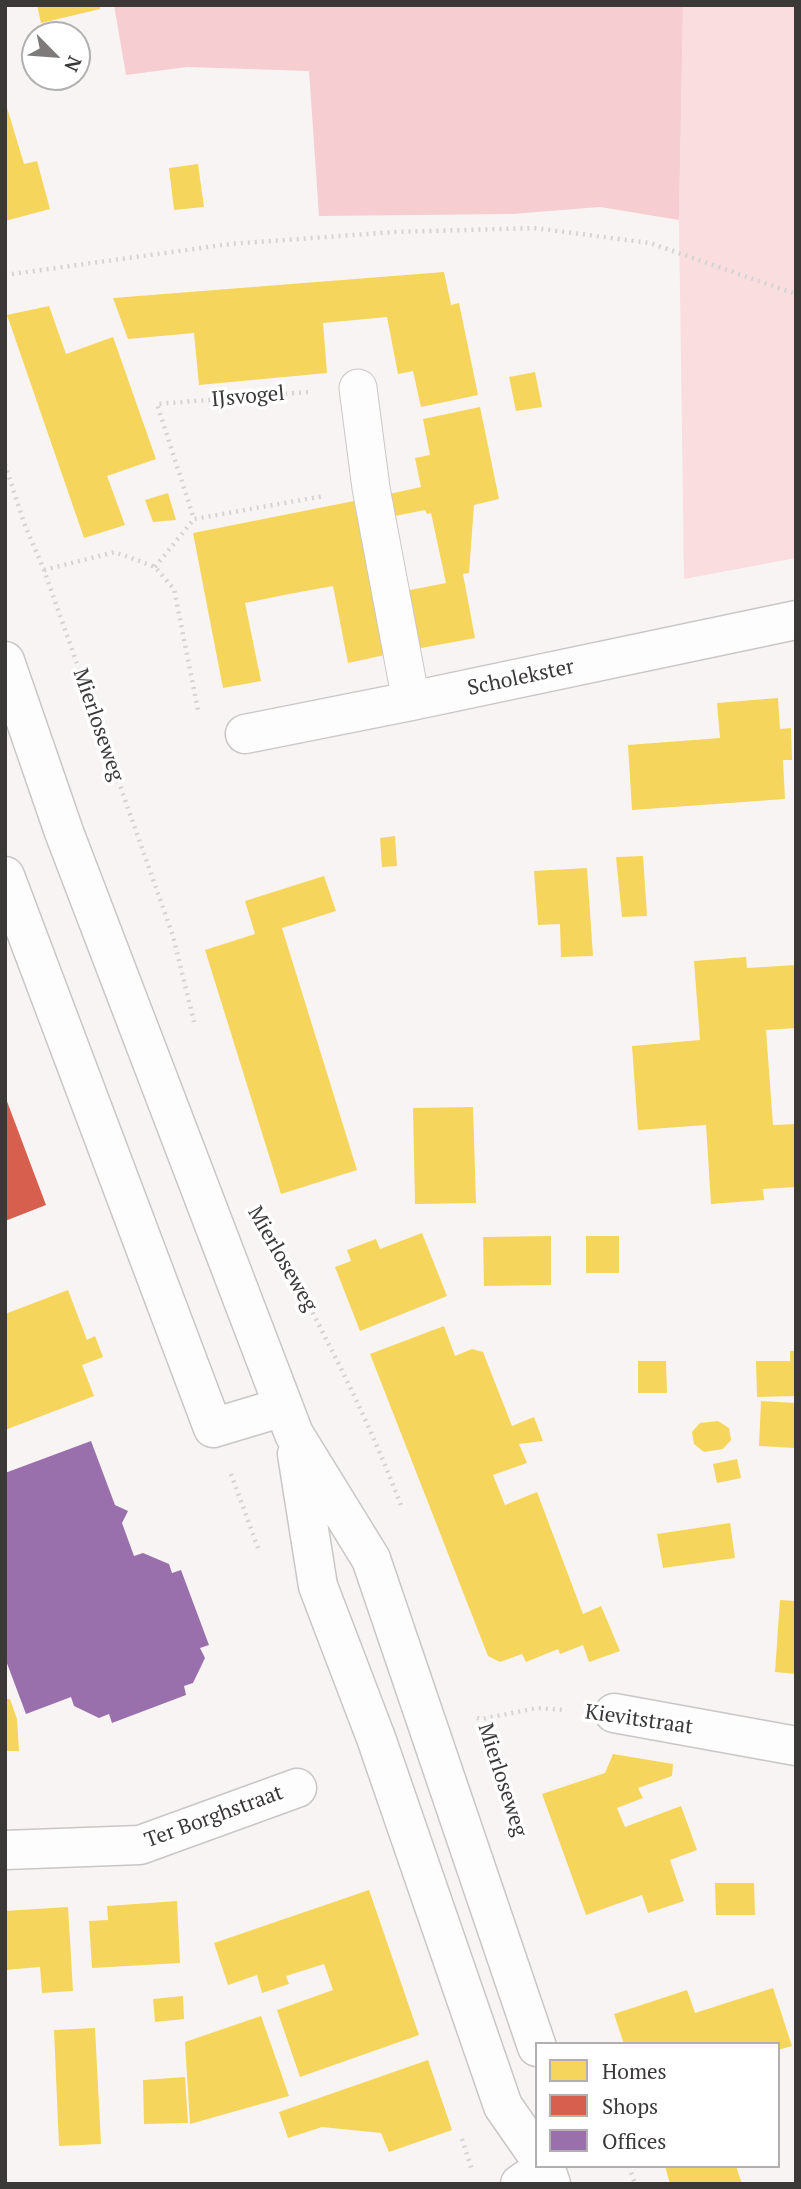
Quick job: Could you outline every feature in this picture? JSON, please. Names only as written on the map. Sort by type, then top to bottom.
[{"type":"main road","name":"Scholekster","points":[[245,734],[796,620]]},
{"type":"main road","name":"Mierloseweg","points":[[5,661],[64,832],[288,1421],[371,1559],[535,2042]]},
{"type":"main road","points":[[5,876],[214,1427],[288,1421]]},
{"type":"main road","name":"Mierloseweg","points":[[288,1421],[318,1586],[376,1738],[503,2106],[535,2152]]},
{"type":"main road","name":"Kievitstraat","points":[[614,1713],[796,1746]]},
{"type":"main road","name":"Ter Borghstraat","points":[[5,1850],[140,1845],[297,1788]]},
{"type":"main road","points":[[520,2184],[544,2168]]},
{"type":"street","points":[[358,388],[371,488],[411,701]]},
{"type":"path","points":[[5,275],[230,244],[395,232],[534,228],[650,243],[796,294]]},
{"type":"path","name":"IJsvogel","points":[[194,519],[157,404],[358,388]]},
{"type":"path","name":"Mierloseweg","points":[[5,464],[173,936],[196,1031]]},
{"type":"path","points":[[155,567],[194,519],[371,488]]},
{"type":"path","points":[[44,570],[115,552],[155,567],[174,589],[198,710],[213,727],[245,734]]},
{"type":"path","name":"Mierloseweg","points":[[285,1265],[346,1376],[378,1445],[403,1510]]},
{"type":"path","name":"Mierloseweg","points":[[477,1706],[486,1732]]},
{"type":"path","name":"Kievitstraat","points":[[482,1719],[537,1708],[614,1713]]},
{"type":"shaded area","points":[[114,5],[683,5],[679,220],[600,207],[512,214],[319,216],[309,71],[187,67],[126,75]]},
{"type":"shaded area","points":[[683,5],[796,5],[796,558],[684,579],[679,220]]},
{"type":"building: Homes","points":[[37,5],[100,5],[100,9],[41,21]]},
{"type":"building: Homes","points":[[5,101],[24,164],[37,161],[50,209],[5,221]]},
{"type":"building: Homes","points":[[198,164],[204,207],[174,210],[169,168]]},
{"type":"building: Homes","points":[[444,272],[451,305],[459,303],[478,395],[421,407],[413,371],[398,374],[387,317],[323,323],[327,373],[199,385],[194,333],[128,339],[113,298]]},
{"type":"building: Homes","points":[[49,306],[66,354],[113,337],[156,459],[107,476],[125,525],[84,538],[7,315]]},
{"type":"building: Homes","points":[[535,372],[542,407],[516,411],[509,377]]},
{"type":"building: Homes","points":[[480,407],[499,499],[474,505],[469,573],[463,574],[475,638],[416,649],[405,591],[446,583],[431,513],[427,514],[425,510],[390,517],[385,495],[421,487],[415,458],[430,455],[423,419]]},
{"type":"building: Homes","points":[[168,493],[176,520],[153,522],[145,500]]},
{"type":"building: Homes","points":[[354,501],[385,655],[348,663],[333,586],[289,594],[245,603],[261,681],[223,688],[193,533]]},
{"type":"building: Homes","points":[[778,698],[780,729],[791,728],[792,760],[783,760],[785,799],[632,810],[628,745],[720,738],[717,703]]},
{"type":"building: Homes","points":[[395,836],[397,866],[382,867],[380,838]]},
{"type":"building: Homes","points":[[643,856],[647,916],[622,917],[616,857]]},
{"type":"building: Homes","points":[[587,868],[593,956],[561,957],[560,924],[538,925],[534,871]]},
{"type":"building: Homes","points":[[324,876],[336,911],[282,928],[357,1170],[281,1194],[205,950],[255,934],[245,901]]},
{"type":"building: Homes","points":[[746,957],[747,968],[796,965],[796,1028],[766,1030],[773,1125],[796,1124],[796,1187],[763,1189],[764,1200],[711,1204],[706,1125],[638,1130],[632,1046],[700,1040],[694,961]]},
{"type":"building: Homes","points":[[473,1107],[476,1203],[415,1204],[413,1108]]},
{"type":"building: Homes","points":[[422,1233],[447,1296],[360,1331],[335,1267],[351,1261],[347,1250],[376,1239],[380,1249]]},
{"type":"building: Homes","points":[[551,1236],[551,1285],[484,1286],[483,1237]]},
{"type":"building: Homes","points":[[586,1236],[619,1236],[619,1273],[586,1273]]},
{"type":"building: Homes","points":[[68,1290],[87,1340],[95,1336],[103,1357],[82,1365],[94,1396],[5,1430],[5,1314]]},
{"type":"building: Homes","points":[[444,1326],[455,1356],[472,1349],[483,1352],[512,1426],[534,1417],[543,1441],[519,1444],[527,1463],[493,1475],[505,1505],[537,1492],[583,1614],[601,1606],[620,1651],[589,1662],[583,1645],[560,1654],[558,1649],[526,1662],[522,1654],[500,1662],[488,1656],[370,1354]]},
{"type":"building: Homes","points":[[790,1351],[796,1351],[796,1396],[757,1397],[756,1361],[790,1361]]},
{"type":"building: Homes","points":[[638,1361],[666,1361],[667,1393],[638,1393]]},
{"type":"building: Homes","points":[[761,1401],[796,1403],[796,1448],[759,1446]]},
{"type":"building: Homes","points":[[718,1421],[729,1428],[731,1440],[723,1449],[704,1452],[694,1444],[692,1432],[700,1423]]},
{"type":"building: Homes","points":[[737,1459],[741,1478],[717,1483],[713,1464]]},
{"type":"building: Homes","points":[[730,1523],[735,1558],[663,1568],[657,1534]]},
{"type":"building: Homes","points":[[780,1600],[796,1601],[796,1674],[775,1672]]},
{"type":"building: Homes","points":[[5,1699],[10,1699],[17,1719],[19,1751],[5,1751]]},
{"type":"building: Homes","points":[[613,1754],[673,1764],[672,1776],[638,1788],[643,1798],[617,1808],[625,1827],[681,1806],[697,1850],[670,1860],[684,1901],[648,1913],[642,1895],[586,1915],[542,1794],[605,1773]]},
{"type":"building: Homes","points":[[715,1883],[754,1883],[755,1915],[716,1915]]},
{"type":"building: Homes","points":[[369,1890],[419,2035],[300,2077],[277,2010],[333,1990],[324,1964],[286,1976],[289,1984],[262,1993],[257,1975],[228,1985],[214,1943]]},
{"type":"building: Homes","points":[[177,1901],[180,1963],[92,1968],[89,1921],[108,1920],[107,1906]]},
{"type":"building: Homes","points":[[68,1907],[73,1991],[42,1993],[40,1967],[5,1970],[5,1911]]},
{"type":"building: Homes","points":[[773,1988],[792,2046],[780,2049],[780,2042],[623,2042],[614,2014],[687,1990],[695,2013]]},
{"type":"building: Homes","points":[[183,1996],[184,2019],[155,2022],[153,1999]]},
{"type":"building: Homes","points":[[261,2016],[289,2096],[190,2124],[185,2042]]},
{"type":"building: Homes","points":[[95,2028],[101,2144],[59,2146],[54,2030]]},
{"type":"building: Homes","points":[[428,2060],[452,2130],[389,2152],[381,2133],[322,2127],[288,2138],[279,2112]]},
{"type":"building: Homes","points":[[185,2077],[188,2123],[144,2124],[143,2080]]},
{"type":"building: Homes","points":[[666,2168],[737,2168],[742,2184],[670,2184]]},
{"type":"building: Shops","points":[[5,1096],[46,1205],[5,1221]]},
{"type":"building: Offices","points":[[91,1441],[115,1505],[128,1511],[122,1523],[134,1556],[143,1553],[169,1564],[172,1573],[181,1570],[209,1645],[200,1648],[205,1658],[193,1683],[184,1686],[186,1695],[112,1723],[109,1714],[99,1718],[74,1706],[71,1697],[26,1714],[5,1658],[5,1473]]}]
